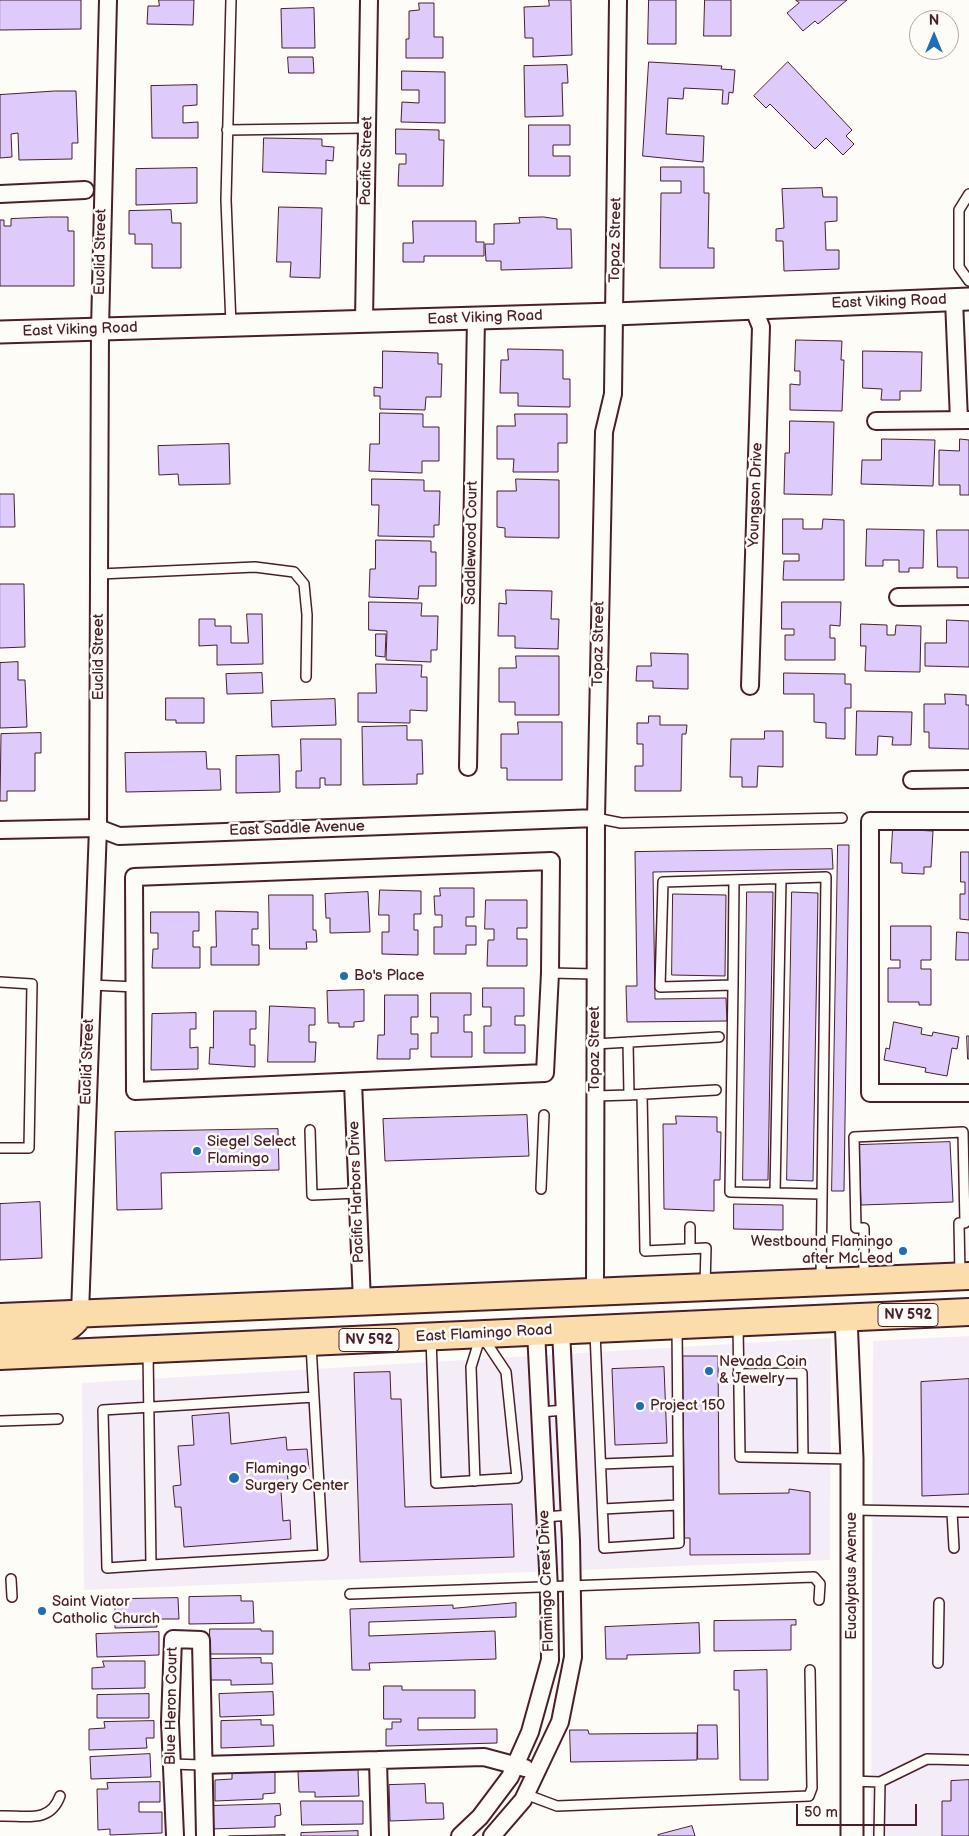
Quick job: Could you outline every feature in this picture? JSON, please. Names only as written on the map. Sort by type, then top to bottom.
[{"type":"main road","points":[[0,1316],[234,1308],[595,1290],[864,1280],[966,1281]]},
{"type":"main road","points":[[846,1317],[867,1301],[877,1298],[966,1281]]},
{"type":"main road","points":[[677,1325],[682,1319],[693,1313],[809,1300],[820,1293],[820,1283]]},
{"type":"main road","points":[[54,1353],[75,1340],[102,1332],[207,1325],[220,1320],[234,1308]]},
{"type":"main road","name":"East Flamingo Road","points":[[0,1356],[969,1312]]},
{"type":"main road","points":[[0,1338],[48,1335],[69,1325],[77,1319],[80,1313]]},
{"type":"street","name":"Euclid Street","points":[[80,1313],[98,828],[100,329],[108,0]]},
{"type":"street","name":"Pacific Street","points":[[364,321],[369,0]]},
{"type":"street","name":"Topaz Street","points":[[595,1290],[596,818],[604,432],[613,394],[618,0]]},
{"type":"street","points":[[0,194],[85,190]]},
{"type":"street","name":"East Viking Road","points":[[0,332],[615,314],[962,300]]},
{"type":"street","points":[[876,421],[964,420],[962,300]]},
{"type":"street","name":"Youngson Drive","points":[[750,686],[762,327],[753,307]]},
{"type":"street","name":"Saddlewood Court","points":[[468,767],[476,318]]},
{"type":"street","points":[[898,596],[969,596]]},
{"type":"street","points":[[912,780],[969,779]]},
{"type":"street","name":"East Saddle Avenue","points":[[0,830],[98,828],[119,836],[596,818]]},
{"type":"street","points":[[969,821],[870,821],[870,1093],[969,1093]]},
{"type":"street","points":[[551,861],[550,973],[545,1073],[135,1091],[134,877],[551,861]]},
{"type":"street","name":"Pacific Harbors Drive","points":[[353,1082],[362,1302]]},
{"type":"street","name":"Eucalyptus Avenue","points":[[846,1317],[852,1460],[852,1836]]},
{"type":"street","name":"Flamingo Crest Drive","points":[[492,1836],[501,1828],[526,1794],[560,1722],[573,1657],[570,1515],[565,1410],[549,1331]]},
{"type":"street","name":"Flamingo Crest Drive","points":[[460,1836],[480,1817],[510,1777],[530,1732],[550,1660],[549,1586],[540,1412],[549,1331]]},
{"type":"street","name":"Blue Heron Court","points":[[175,1836],[171,1764],[173,1639],[201,1640],[202,1765],[205,1836]]},
{"type":"street","name":"Blue Heron Court","points":[[202,1765],[484,1757],[537,1771]]},
{"type":"street","points":[[378,1760],[380,1836]]},
{"type":"lane","points":[[231,0],[226,200],[231,325]]},
{"type":"lane","points":[[227,130],[367,128]]},
{"type":"lane","points":[[969,194],[959,210],[960,267],[969,281]]},
{"type":"lane","points":[[100,574],[255,567],[294,572],[304,584],[307,615],[306,677]]},
{"type":"lane","points":[[596,818],[621,823],[842,818]]},
{"type":"lane","points":[[734,985],[660,987],[663,882],[826,877],[820,1283]]},
{"type":"lane","points":[[775,1193],[781,879]]},
{"type":"lane","points":[[734,880],[730,1192],[821,1194]]},
{"type":"lane","points":[[550,973],[596,974]]},
{"type":"lane","points":[[0,982],[32,984],[29,1148],[0,1148]]},
{"type":"lane","points":[[92,985],[136,987]]},
{"type":"lane","points":[[595,1044],[720,1037]]},
{"type":"lane","points":[[628,1042],[629,1095]]},
{"type":"lane","points":[[595,1096],[716,1090]]},
{"type":"lane","points":[[642,1094],[645,1250],[706,1248],[705,1286]]},
{"type":"lane","points":[[540,1189],[544,1115]]},
{"type":"lane","points":[[310,1130],[312,1195],[358,1193]]},
{"type":"lane","points":[[864,1280],[864,1228],[856,1228],[854,1137],[963,1132],[965,1223],[959,1223],[966,1281]]},
{"type":"lane","points":[[690,1227],[690,1249]]},
{"type":"lane","points":[[738,1322],[740,1457],[852,1460]]},
{"type":"lane","points":[[595,1330],[604,1548],[679,1543],[677,1325]]},
{"type":"lane","points":[[475,1481],[471,1367],[482,1334]]},
{"type":"lane","points":[[431,1337],[436,1484],[517,1478],[506,1372],[482,1334]]},
{"type":"lane","points":[[310,1343],[314,1397],[323,1555],[106,1568],[103,1410],[314,1397]]},
{"type":"lane","points":[[148,1348],[151,1566]]},
{"type":"lane","points":[[738,1374],[802,1373],[803,1458]]},
{"type":"lane","points":[[540,1412],[565,1410]]},
{"type":"lane","points":[[0,1421],[58,1419]]},
{"type":"lane","points":[[601,1464],[678,1461]]},
{"type":"lane","points":[[603,1509],[678,1505]]},
{"type":"lane","points":[[852,1510],[969,1512]]},
{"type":"lane","points":[[952,1512],[954,1548]]},
{"type":"lane","points":[[545,1517],[570,1515]]},
{"type":"lane","points":[[350,1594],[572,1584],[814,1577],[820,1584],[819,1600]]},
{"type":"lane","points":[[11,1579],[12,1597]]},
{"type":"lane","points":[[938,1663],[939,1603]]},
{"type":"lane","points":[[526,1794],[557,1806],[808,1796],[812,1788],[810,1670]]},
{"type":"lane","points":[[852,1781],[880,1782],[927,1759],[969,1760]]},
{"type":"lane","points":[[171,1764],[202,1765]]},
{"type":"lane","points":[[879,1836],[880,1782]]},
{"type":"lane","points":[[0,1816],[44,1815],[56,1806],[60,1796]]},
{"type":"shaded area","points":[[969,1336],[969,1836],[871,1836],[873,1341]]},
{"type":"shaded area","points":[[831,1338],[830,1560],[84,1590],[82,1383]]},
{"type":"building","points":[[0,0],[81,0],[81,29],[0,30]]},
{"type":"building","points":[[159,0],[194,0],[193,25],[147,24],[148,6],[159,6]]},
{"type":"building","points":[[549,0],[571,0],[572,55],[533,57],[533,38],[525,38],[524,7],[549,6]]},
{"type":"building","points":[[649,0],[676,0],[676,44],[648,44]]},
{"type":"building","points":[[705,0],[731,0],[731,36],[704,36]]},
{"type":"building","points":[[796,0],[847,0],[818,24],[815,21],[803,31],[787,13],[799,3]]},
{"type":"building","points":[[419,3],[434,3],[434,37],[443,37],[443,58],[406,58],[406,39],[409,39],[409,11],[419,10]]},
{"type":"building","points":[[314,8],[315,48],[282,48],[281,9]]},
{"type":"building","points":[[288,57],[313,57],[314,73],[289,73]]},
{"type":"building","points":[[649,62],[722,66],[721,69],[735,70],[733,93],[729,92],[728,104],[722,104],[723,90],[684,88],[683,99],[668,98],[666,134],[704,136],[703,162],[643,156]]},
{"type":"building","points":[[788,62],[852,130],[846,136],[854,144],[843,155],[826,138],[815,149],[770,104],[766,108],[754,96]]},
{"type":"building","points":[[567,65],[568,83],[562,83],[563,116],[525,117],[524,66]]},
{"type":"building","points":[[402,71],[445,72],[445,123],[401,122],[402,102],[419,103],[419,90],[402,90]]},
{"type":"building","points":[[197,85],[197,105],[183,106],[183,123],[198,122],[198,138],[152,138],[151,86]]},
{"type":"building","points":[[76,91],[78,143],[72,143],[72,159],[19,160],[18,133],[11,134],[12,157],[0,158],[0,95]]},
{"type":"building","points":[[529,125],[570,125],[570,145],[553,145],[553,156],[570,156],[570,176],[529,176]]},
{"type":"building","points":[[396,129],[439,130],[439,140],[444,140],[443,186],[398,186],[399,164],[406,164],[406,154],[396,154]]},
{"type":"building","points":[[264,138],[322,139],[322,146],[334,147],[333,161],[326,160],[326,174],[263,172]]},
{"type":"building","points":[[661,167],[704,167],[704,193],[709,193],[708,248],[714,248],[714,268],[660,268],[661,193],[681,193],[681,181],[661,181]]},
{"type":"building","points":[[197,168],[197,203],[136,205],[136,169]]},
{"type":"building","points":[[822,188],[823,197],[837,197],[837,221],[825,222],[826,250],[839,250],[839,269],[784,271],[783,241],[776,241],[776,229],[784,228],[782,189]]},
{"type":"building","points":[[279,207],[322,208],[320,278],[290,277],[291,262],[277,262]]},
{"type":"building","points":[[171,210],[172,223],[181,223],[181,268],[152,268],[152,244],[135,244],[135,234],[129,234],[129,211]]},
{"type":"building","points":[[68,217],[68,231],[74,231],[74,286],[0,286],[0,220],[4,220],[4,226],[11,226],[11,219]]},
{"type":"building","points":[[544,217],[557,219],[557,229],[571,229],[572,268],[501,270],[501,261],[486,261],[485,244],[494,244],[494,224],[520,223],[519,218]]},
{"type":"building","points":[[413,221],[476,221],[476,242],[484,242],[484,256],[424,256],[424,262],[403,262],[403,243],[413,243]]},
{"type":"building","points":[[796,340],[842,341],[841,360],[844,360],[842,411],[790,410],[790,384],[800,385],[800,371],[795,371]]},
{"type":"building","points":[[508,349],[563,350],[563,379],[570,379],[570,407],[518,406],[518,393],[500,393],[501,360],[508,360]]},
{"type":"building","points":[[383,351],[438,353],[438,364],[442,364],[441,397],[426,397],[425,410],[380,409],[380,396],[374,396],[374,387],[382,388]]},
{"type":"building","points":[[863,351],[922,352],[921,391],[900,391],[900,400],[881,400],[882,389],[863,388]]},
{"type":"building","points":[[380,413],[423,414],[423,427],[439,427],[439,461],[422,461],[422,473],[369,471],[370,444],[379,444]]},
{"type":"building","points":[[515,414],[567,414],[567,443],[558,443],[558,472],[513,472],[514,459],[497,459],[497,426],[515,426]]},
{"type":"building","points":[[790,421],[834,422],[832,495],[784,494],[785,453],[789,453]]},
{"type":"building","points":[[882,439],[935,440],[933,486],[861,484],[862,460],[881,460]]},
{"type":"building","points":[[960,439],[969,440],[969,495],[960,495],[960,485],[939,485],[939,450],[959,451]]},
{"type":"building","points":[[229,444],[230,484],[179,485],[178,474],[159,475],[158,446]]},
{"type":"building","points":[[372,479],[424,480],[424,491],[440,491],[439,525],[434,525],[434,537],[378,536],[379,505],[372,505]]},
{"type":"building","points":[[516,479],[559,480],[559,538],[505,537],[505,528],[497,527],[497,491],[516,491]]},
{"type":"building","points":[[0,494],[14,494],[15,527],[0,527]]},
{"type":"building","points":[[783,519],[803,519],[803,529],[822,529],[823,519],[844,520],[844,580],[783,580],[784,561],[799,561],[799,554],[783,554]]},
{"type":"building","points":[[867,529],[924,530],[923,568],[909,568],[909,572],[899,572],[899,560],[883,560],[883,566],[866,566]]},
{"type":"building","points":[[937,530],[969,530],[969,578],[957,578],[957,567],[938,567]]},
{"type":"building","points":[[376,540],[431,541],[431,552],[436,552],[436,586],[419,586],[418,599],[369,597],[370,569],[375,569]]},
{"type":"building","points":[[0,584],[24,584],[25,647],[0,648]]},
{"type":"building","points":[[506,590],[552,591],[551,619],[559,619],[558,649],[515,648],[515,636],[498,636],[499,603],[506,604]]},
{"type":"building","points":[[369,602],[422,603],[421,616],[438,616],[437,650],[431,650],[431,662],[386,660],[387,631],[369,630]]},
{"type":"building","points":[[782,602],[841,602],[840,626],[830,625],[830,638],[835,638],[835,660],[785,660],[785,635],[794,635],[794,629],[782,629]]},
{"type":"building","points":[[247,614],[262,614],[263,664],[217,665],[217,645],[199,646],[199,619],[215,619],[215,626],[231,626],[231,643],[248,643]]},
{"type":"building","points":[[947,620],[969,621],[969,667],[925,666],[925,643],[946,643]]},
{"type":"building","points":[[861,624],[887,625],[887,635],[895,635],[896,625],[921,626],[920,672],[865,671],[866,646],[861,646]]},
{"type":"building","points":[[376,634],[386,634],[385,657],[376,656]]},
{"type":"building","points":[[651,653],[688,654],[688,689],[653,688],[653,681],[636,681],[637,666],[651,666]]},
{"type":"building","points":[[516,656],[559,656],[559,715],[515,715],[515,702],[499,702],[499,668],[516,668]]},
{"type":"building","points":[[18,662],[18,680],[25,680],[27,727],[0,728],[0,663]]},
{"type":"building","points":[[376,664],[422,665],[421,677],[427,677],[427,711],[410,710],[410,723],[358,722],[358,693],[376,693]]},
{"type":"building","points":[[262,673],[263,693],[227,694],[226,674]]},
{"type":"building","points":[[784,673],[845,674],[845,684],[851,684],[851,708],[845,708],[845,739],[826,738],[826,723],[814,722],[814,694],[784,694]]},
{"type":"building","points":[[945,694],[966,695],[966,705],[969,705],[969,749],[929,748],[929,732],[924,732],[924,704],[945,704]]},
{"type":"building","points":[[166,698],[204,698],[204,723],[176,723],[176,720],[166,720]]},
{"type":"building","points":[[335,699],[336,725],[272,727],[271,701]]},
{"type":"building","points":[[857,711],[912,712],[911,745],[892,745],[893,737],[878,736],[877,755],[856,755]]},
{"type":"building","points":[[649,716],[660,716],[660,725],[687,725],[686,734],[682,734],[681,791],[635,791],[635,766],[643,766],[643,744],[637,744],[637,723],[648,723]]},
{"type":"building","points":[[518,722],[562,722],[562,780],[507,780],[507,768],[501,768],[501,734],[518,734]]},
{"type":"building","points":[[407,726],[407,740],[422,740],[423,774],[417,774],[417,784],[363,785],[362,727]]},
{"type":"building","points":[[765,731],[783,731],[783,767],[758,766],[757,787],[742,787],[742,777],[730,777],[731,739],[764,739]]},
{"type":"building","points":[[41,733],[41,753],[35,753],[35,791],[7,791],[7,801],[0,801],[1,734]]},
{"type":"building","points":[[301,739],[341,739],[341,785],[325,785],[325,778],[320,778],[320,788],[296,788],[296,771],[301,771]]},
{"type":"building","points":[[206,752],[207,769],[220,769],[221,790],[126,792],[125,753]]},
{"type":"building","points":[[279,755],[280,792],[236,793],[236,756]]},
{"type":"building","points":[[893,829],[933,831],[931,867],[924,867],[924,874],[902,873],[902,863],[891,863]]},
{"type":"building","points":[[838,845],[849,845],[844,1191],[832,1191]]},
{"type":"building","points":[[832,849],[833,869],[653,872],[655,999],[726,998],[727,1021],[627,1022],[626,986],[637,986],[635,852]]},
{"type":"building","points":[[961,852],[969,852],[969,920],[960,919],[960,894],[965,894],[965,882],[961,882]]},
{"type":"building","points":[[440,888],[474,888],[474,917],[466,917],[466,926],[476,926],[476,945],[466,945],[466,954],[434,954],[434,927],[442,927],[442,915],[435,915],[434,896],[440,896]]},
{"type":"building","points":[[380,890],[421,891],[421,914],[414,914],[414,930],[418,930],[418,955],[382,954],[382,932],[389,932],[389,915],[379,915]]},
{"type":"building","points":[[368,892],[370,932],[330,933],[330,918],[326,918],[325,894]]},
{"type":"building","points":[[747,892],[773,892],[768,1180],[743,1180]]},
{"type":"building","points":[[792,892],[818,893],[813,1181],[787,1180]]},
{"type":"building","points":[[673,894],[726,895],[725,976],[672,975]]},
{"type":"building","points":[[269,895],[313,895],[313,930],[316,930],[317,942],[306,942],[307,949],[270,949]]},
{"type":"building","points":[[486,900],[527,900],[527,928],[517,928],[517,939],[527,939],[527,966],[487,966],[488,940],[494,940],[494,929],[485,929]]},
{"type":"building","points":[[216,911],[258,912],[258,929],[252,929],[252,945],[259,945],[259,965],[211,965],[211,947],[216,947]]},
{"type":"building","points":[[151,912],[199,912],[199,931],[193,931],[193,947],[200,947],[200,968],[152,968],[153,949],[158,949],[158,933],[151,933]]},
{"type":"building","points":[[891,926],[931,926],[931,960],[921,960],[921,969],[931,969],[931,1005],[919,1005],[919,1002],[888,1002],[888,968],[900,968],[900,960],[891,960]]},
{"type":"building","points":[[957,932],[969,933],[969,960],[956,960]]},
{"type":"building","points":[[483,988],[524,988],[524,1016],[515,1016],[515,1025],[525,1025],[525,1053],[484,1053],[484,1026],[491,1026],[491,1007],[483,1007]]},
{"type":"building","points":[[364,990],[364,1021],[354,1022],[354,1027],[339,1027],[339,1023],[328,1023],[327,991]]},
{"type":"building","points":[[431,993],[471,993],[471,1015],[464,1015],[464,1032],[472,1032],[472,1057],[431,1057],[431,1033],[438,1033],[438,1017],[431,1017]]},
{"type":"building","points":[[385,995],[418,995],[418,1017],[411,1017],[411,1034],[418,1034],[418,1049],[410,1049],[410,1059],[377,1059],[378,1035],[384,1035]]},
{"type":"building","points":[[270,1006],[315,1008],[315,1025],[309,1025],[309,1042],[316,1042],[315,1062],[268,1062]]},
{"type":"building","points":[[214,1011],[256,1011],[256,1029],[250,1029],[250,1045],[255,1045],[255,1067],[209,1064],[210,1047],[213,1048]]},
{"type":"building","points":[[196,1013],[196,1029],[190,1029],[190,1048],[198,1047],[198,1069],[151,1070],[152,1014]]},
{"type":"building","points":[[894,1022],[922,1028],[921,1034],[932,1036],[933,1032],[959,1037],[957,1049],[952,1048],[947,1076],[925,1072],[926,1068],[884,1060],[886,1048],[889,1049]]},
{"type":"building","points":[[967,1036],[969,1036],[969,1059],[968,1059]]},
{"type":"building","points":[[527,1115],[529,1156],[385,1161],[383,1119]]},
{"type":"building","points":[[676,1116],[717,1117],[717,1132],[721,1132],[720,1180],[714,1180],[714,1211],[664,1209],[663,1124],[676,1124]]},
{"type":"building","name":"Siegel Select Flamingo","points":[[278,1129],[279,1170],[161,1173],[162,1209],[117,1210],[115,1132]]},
{"type":"building","points":[[950,1142],[953,1202],[861,1205],[859,1145]]},
{"type":"building","points":[[40,1202],[42,1258],[0,1260],[0,1204]]},
{"type":"building","points":[[734,1204],[783,1205],[783,1230],[734,1229]]},
{"type":"building","points":[[683,1356],[718,1356],[719,1494],[789,1493],[789,1489],[810,1492],[810,1554],[690,1555],[690,1538],[685,1538]]},
{"type":"building","name":"Project 150","points":[[664,1367],[667,1443],[615,1445],[612,1369]]},
{"type":"building","points":[[390,1372],[391,1399],[401,1399],[405,1507],[512,1504],[514,1557],[360,1562],[354,1373]]},
{"type":"building","points":[[969,1379],[969,1494],[922,1496],[921,1382]]},
{"type":"building","name":"Flamingo Surgery Center","points":[[229,1413],[231,1444],[286,1437],[287,1450],[307,1449],[309,1469],[287,1471],[289,1490],[281,1491],[283,1521],[290,1520],[291,1539],[184,1547],[181,1507],[175,1507],[173,1486],[181,1485],[178,1446],[194,1445],[192,1416]]},
{"type":"building","points":[[241,1596],[241,1601],[253,1601],[254,1623],[189,1624],[189,1597]]},
{"type":"building","points":[[178,1598],[179,1619],[157,1619],[157,1627],[115,1628],[115,1606],[126,1606],[126,1599]]},
{"type":"building","points":[[516,1603],[516,1617],[369,1622],[369,1636],[495,1631],[496,1659],[369,1663],[370,1670],[352,1670],[350,1609],[453,1605],[453,1608]]},
{"type":"building","points":[[796,1620],[796,1625],[791,1625],[791,1650],[714,1651],[714,1621]]},
{"type":"building","points":[[699,1623],[700,1653],[627,1655],[627,1659],[606,1659],[605,1627]]},
{"type":"building","points":[[210,1629],[261,1629],[261,1631],[273,1631],[273,1654],[210,1654]]},
{"type":"building","points":[[159,1632],[159,1655],[97,1657],[96,1634]]},
{"type":"building","points":[[261,1658],[261,1663],[272,1663],[273,1684],[231,1685],[231,1680],[208,1680],[208,1659]]},
{"type":"building","points":[[103,1661],[145,1661],[145,1688],[92,1689],[92,1668],[104,1667]]},
{"type":"building","points":[[767,1670],[768,1780],[740,1780],[739,1690],[734,1690],[734,1671]]},
{"type":"building","points":[[384,1686],[402,1686],[402,1690],[475,1690],[475,1718],[418,1718],[418,1730],[497,1729],[497,1743],[386,1746],[386,1729],[392,1729],[392,1722],[401,1722],[401,1719],[384,1719]]},
{"type":"building","points":[[273,1692],[274,1715],[220,1717],[219,1694]]},
{"type":"building","points":[[149,1694],[149,1718],[97,1718],[97,1695]]},
{"type":"building","points":[[261,1720],[261,1725],[273,1725],[274,1746],[221,1748],[221,1721]]},
{"type":"building","points":[[154,1721],[154,1738],[146,1738],[147,1748],[89,1750],[89,1729],[105,1728],[104,1722]]},
{"type":"building","points":[[698,1725],[717,1725],[718,1759],[698,1759]]},
{"type":"building","points":[[570,1730],[588,1730],[589,1734],[697,1733],[697,1760],[571,1762]]},
{"type":"building","points":[[150,1754],[151,1777],[91,1779],[90,1757]]},
{"type":"building","points":[[358,1770],[359,1796],[315,1797],[315,1792],[299,1792],[298,1772]]},
{"type":"building","points":[[275,1772],[275,1793],[263,1794],[263,1799],[215,1801],[215,1780],[232,1779],[232,1774]]},
{"type":"building","points":[[969,1780],[969,1836],[942,1836],[942,1801],[951,1801],[951,1781]]},
{"type":"building","points":[[160,1782],[160,1802],[139,1802],[139,1812],[162,1812],[162,1833],[110,1835],[110,1829],[98,1830],[97,1789],[108,1789],[107,1783]]},
{"type":"building","points":[[425,1784],[426,1803],[443,1803],[444,1819],[390,1821],[389,1785]]},
{"type":"building","points":[[301,1801],[363,1801],[363,1824],[302,1825]]},
{"type":"building","points":[[280,1804],[281,1815],[275,1816],[275,1827],[210,1829],[210,1806]]},
{"type":"building","points":[[692,1826],[695,1836],[658,1836],[658,1835]]},
{"type":"building","points":[[358,1831],[358,1836],[301,1836],[301,1833]]},
{"type":"building","points":[[285,1835],[285,1836],[229,1836]]},
{"type":"place","name":"Bo's Place","points":[[344,976]]},
{"type":"place","name":"Siegel Select Flamingo","points":[[197,1151]]},
{"type":"place","name":"Westbound Flamingo after McLeod","points":[[903,1251]]},
{"type":"place","name":"Nevada Coin & Jewelry","points":[[709,1371]]},
{"type":"place","name":"Project 150","points":[[640,1406]]},
{"type":"place","name":"Flamingo Surgery Center","points":[[234,1478]]},
{"type":"place","name":"Saint Viator Catholic Church","points":[[42,1611]]}]
